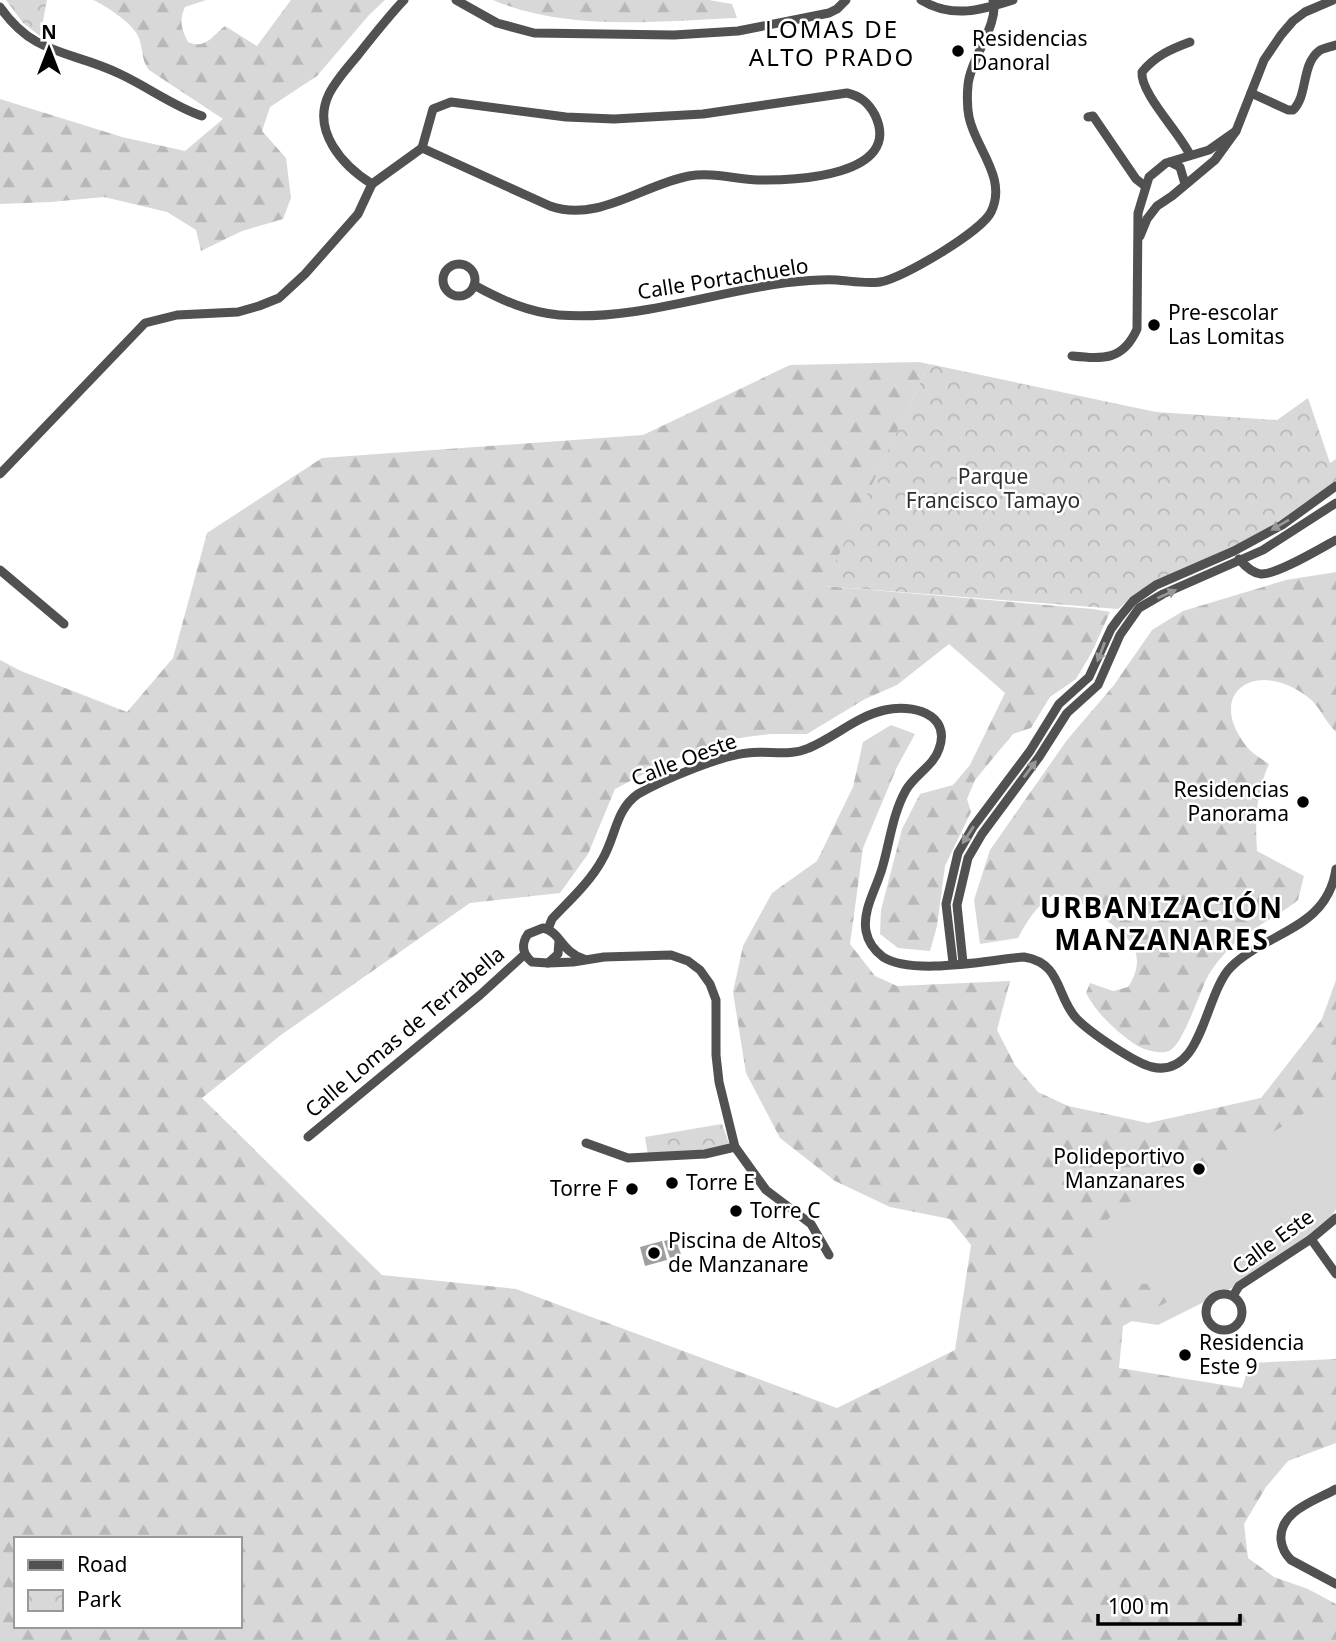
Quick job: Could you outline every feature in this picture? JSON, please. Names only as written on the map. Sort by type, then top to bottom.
[{"type":"street","points":[[372,184],[354,173],[337,154],[324,124],[325,104],[333,87],[404,0]]},
{"type":"street","points":[[456,0],[496,23],[534,33],[674,35],[738,31],[829,13],[846,0]]},
{"type":"street","points":[[921,0],[937,8],[959,12],[1013,0]]},
{"type":"street","points":[[1138,241],[1147,219],[1157,206],[1215,160],[1237,131],[1264,60],[1293,21],[1317,6],[1333,0]]},
{"type":"street","name":"Calle Portachuelo","points":[[474,285],[524,309],[556,315],[598,316],[659,307],[709,295],[810,280],[880,282],[911,269],[982,224],[990,215],[993,206],[993,175],[973,130],[967,104],[972,66],[992,22],[994,3]]},
{"type":"street","points":[[0,7],[14,26],[30,40],[115,72],[188,112],[202,116]]},
{"type":"street","points":[[1190,43],[1169,50],[1157,58],[1142,72],[1142,78],[1146,91],[1183,139],[1191,155]]},
{"type":"street","points":[[1251,93],[1293,110],[1297,106],[1311,61],[1320,51],[1336,45]]},
{"type":"street","points":[[0,474],[145,323],[177,315],[238,312],[279,298],[305,274],[358,214],[372,184],[422,148],[433,110],[451,102],[566,117],[614,119],[704,114],[846,93],[857,95],[870,106],[880,133],[873,152],[865,161],[842,171],[778,180],[719,175],[688,176],[608,205],[571,212],[550,206],[422,148]]},
{"type":"street","points":[[1088,117],[1093,116],[1136,179],[1145,186],[1147,201],[1157,206]]},
{"type":"street","points":[[1072,356],[1110,356],[1125,348],[1133,339],[1138,317],[1138,213],[1145,186],[1153,172],[1170,162],[1209,150],[1237,131]]},
{"type":"street","points":[[1170,162],[1180,167],[1185,184]]},
{"type":"street","points":[[958,963],[949,939],[946,917],[947,895],[958,853],[973,827],[1030,751],[1054,710],[1089,677],[1111,629],[1133,601],[1156,585],[1234,551],[1293,518],[1336,486]]},
{"type":"street","points":[[958,963],[960,938],[957,897],[964,867],[972,849],[1039,757],[1066,713],[1098,685],[1120,635],[1139,608],[1241,561],[1290,534],[1336,503]]},
{"type":"street","points":[[1234,551],[1241,561],[1262,574],[1300,560],[1336,540]]},
{"type":"street","points":[[0,570],[64,624]]},
{"type":"street","name":"Calle Oeste","points":[[548,929],[552,919],[602,862],[622,811],[638,794],[733,755],[794,753],[868,715],[883,710],[908,708],[928,713],[934,718],[941,736],[940,746],[936,756],[908,787],[896,811],[883,867],[869,906],[866,929],[877,952],[897,963],[922,967],[958,963]]},
{"type":"street","points":[[958,963],[1024,957],[1040,961],[1051,971],[1078,1020],[1139,1063],[1168,1068],[1182,1062],[1194,1046],[1213,998],[1231,968],[1267,943],[1306,922],[1332,884],[1336,869]]},
{"type":"street","points":[[585,959],[571,954],[548,929],[537,929],[528,934],[524,943],[525,954],[537,964],[671,955],[694,965],[706,976],[716,1000],[719,1082],[736,1147],[766,1190],[811,1224],[829,1255]]},
{"type":"street","points":[[949,939],[954,942],[960,938]]},
{"type":"street","points":[[548,963],[558,954],[559,941]]},
{"type":"street","name":"Calle Lomas de Terrabella","points":[[308,1137],[480,995],[525,954]]},
{"type":"street","points":[[586,1143],[628,1158],[705,1154],[736,1147]]},
{"type":"street","name":"Calle Este","points":[[1233,1296],[1239,1286],[1311,1239],[1336,1218]]},
{"type":"street","points":[[1311,1239],[1336,1274]]},
{"type":"street","points":[[1222,1294],[1233,1296],[1241,1305],[1242,1317],[1235,1327],[1223,1331],[1217,1329],[1206,1316],[1208,1304],[1211,1299],[1222,1294]]},
{"type":"street","points":[[1336,1489],[1287,1518],[1281,1539],[1285,1554],[1291,1560],[1336,1584]]},
{"type":"green space","points":[[6,0],[47,0],[40,36],[23,23]]},
{"type":"green space","points":[[93,0],[206,0],[185,7],[182,24],[188,42],[204,43],[225,26],[257,46],[291,0],[385,0],[317,76],[270,107],[262,131],[286,158],[291,198],[283,219],[242,231],[201,251],[196,230],[167,212],[104,197],[0,204],[0,99],[122,137],[185,151],[223,119],[149,70],[134,29],[117,14]]},
{"type":"green space","points":[[493,0],[709,0],[732,4],[737,18],[644,22],[582,21],[522,10]]},
{"type":"green space","points":[[929,364],[825,586],[1110,612],[1076,679],[1050,697],[1031,728],[1013,734],[975,780],[967,799],[971,812],[945,866],[937,926],[930,951],[898,948],[880,934],[881,910],[902,829],[920,794],[953,785],[970,765],[1005,693],[949,644],[897,685],[865,699],[807,734],[770,734],[731,739],[667,762],[615,789],[588,854],[560,893],[470,903],[281,1035],[202,1098],[382,1275],[516,1289],[837,1408],[955,1350],[971,1245],[950,1219],[890,1207],[835,1181],[780,1138],[746,1073],[733,992],[743,946],[772,893],[817,861],[853,787],[863,742],[891,725],[915,734],[897,767],[863,848],[850,944],[875,976],[897,986],[1010,981],[997,1030],[1015,1065],[1038,1092],[1068,1106],[1148,1123],[1261,1098],[1322,1019],[1336,980],[1336,1082],[1318,1105],[1223,1162],[1144,1191],[1108,1219],[1088,1252],[1107,1277],[1130,1284],[1177,1283],[1176,1297],[1123,1326],[1119,1368],[1242,1388],[1250,1363],[1336,1359],[1336,1443],[1288,1461],[1266,1487],[1244,1524],[1248,1558],[1274,1577],[1308,1589],[1336,1604],[1336,1642],[0,1642],[0,660],[21,671],[127,712],[173,658],[207,533],[322,458],[643,435],[790,365]]},
{"type":"green space","name":"Parque Francisco Tamayo","points":[[929,364],[1156,412],[1277,420],[1308,398],[1330,463],[1336,459],[1336,488],[1273,531],[1131,598],[1118,609],[824,586]]},
{"type":"green space","points":[[1336,572],[1336,732],[1309,698],[1290,686],[1272,681],[1255,681],[1242,686],[1234,697],[1231,710],[1235,727],[1247,747],[1269,764],[1257,806],[1257,851],[1304,876],[1298,900],[1244,936],[1220,959],[1208,976],[1185,1029],[1174,1047],[1160,1052],[1136,1045],[1107,1021],[1091,1001],[1086,993],[1090,983],[1113,991],[1128,987],[1135,974],[1137,962],[1135,951],[1123,933],[1076,900],[1052,896],[1032,914],[1018,938],[980,944],[974,900],[990,850],[1067,740],[1114,685],[1152,630],[1183,611],[1286,580]]},
{"type":"green space","name":"Polideportivo Manzanares","points":[[1336,1002],[1336,1209],[1321,1231],[1232,1288],[1158,1325],[1063,1311],[1134,1129],[1261,1098]]},
{"type":"green space","points":[[722,1124],[730,1146],[649,1161],[645,1137]]},
{"type":"shaded area","name":"Piscina de Altos de Manzanare","points":[[675,1238],[681,1254],[670,1258],[664,1241]]},
{"type":"shaded area","name":"Piscina de Altos de Manzanare","points":[[662,1241],[667,1260],[645,1266],[640,1247]]},
{"type":"place","name":"Residencias Danoral","points":[[958,51]]},
{"type":"place","name":"Pre-escolar Las Lomitas","points":[[1154,325]]},
{"type":"place","name":"Residencias Panorama","points":[[1303,802]]},
{"type":"place","name":"Polideportivo Manzanares","points":[[1199,1169]]},
{"type":"place","name":"Torre E","points":[[672,1183]]},
{"type":"place","name":"Torre F","points":[[632,1189]]},
{"type":"place","name":"Torre C","points":[[736,1211]]},
{"type":"place","name":"Piscina de Altos de Manzanare","points":[[654,1253]]},
{"type":"place","name":"Residencia Este 9","points":[[1185,1355]]},
{"type":"district","name":"LOMAS DE ALTO PRADO","points":[[832,44]]},
{"type":"district","name":"URBANIZACIÓN MANZANARES","points":[[1162,924]]}]
